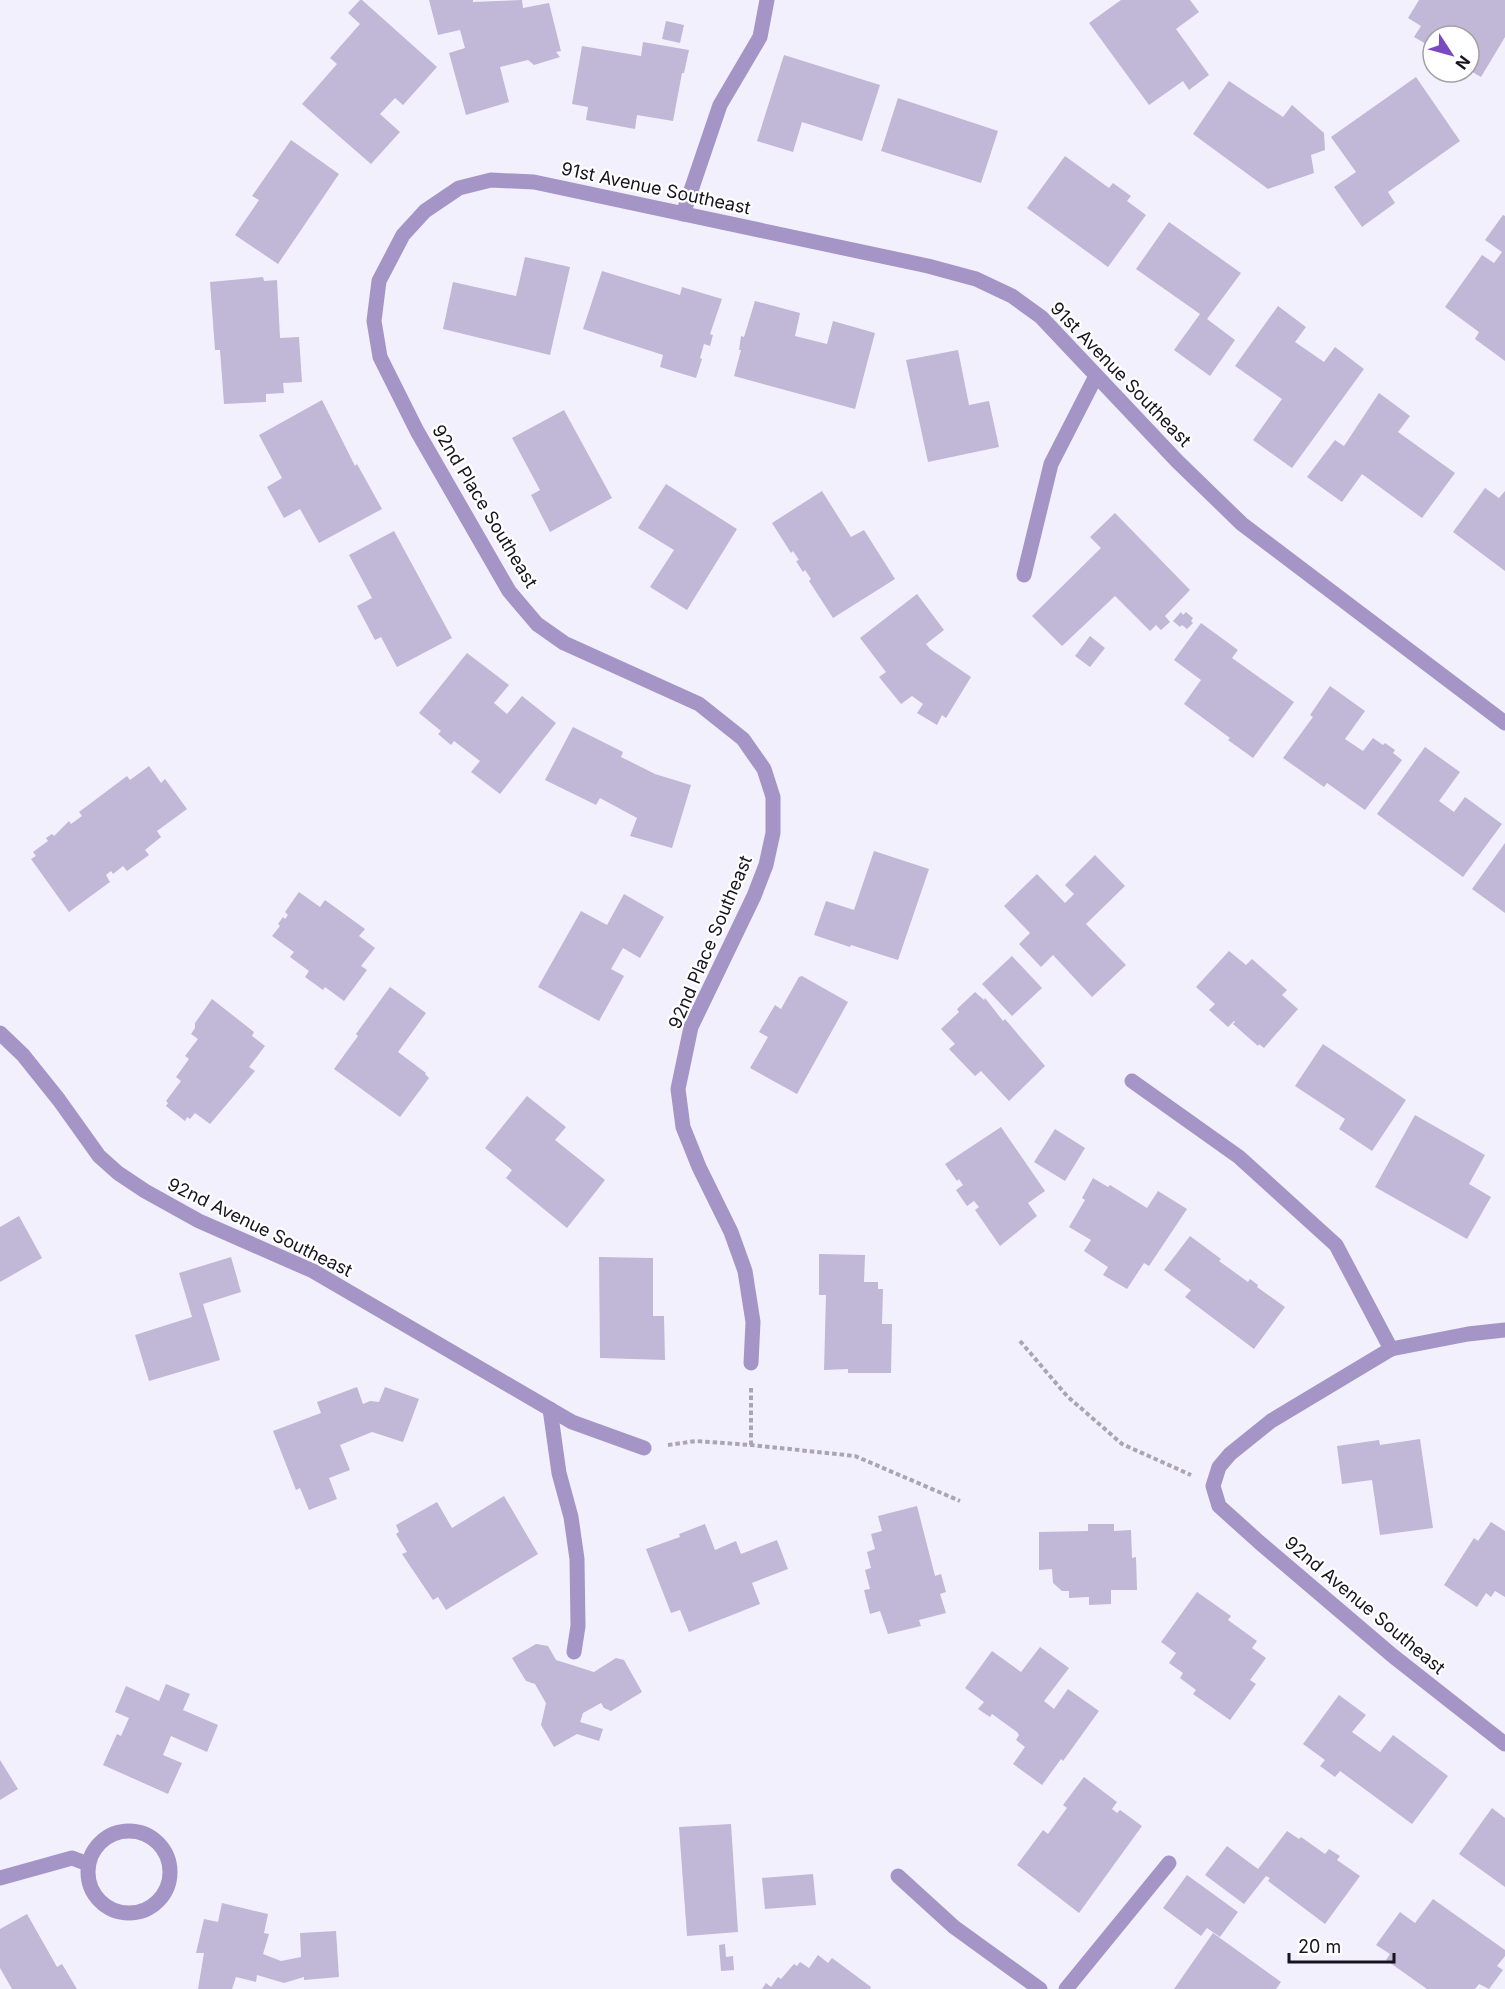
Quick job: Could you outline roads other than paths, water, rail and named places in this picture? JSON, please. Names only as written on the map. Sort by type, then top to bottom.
[{"type":"street","points":[[683,214],[720,105],[760,37],[767,0]]},
{"type":"street","name":"91st Avenue Southeast","points":[[403,235],[425,211],[459,188],[491,180],[534,182],[928,266],[976,279],[1012,296],[1041,318],[1177,461],[1242,524],[1505,723]]},
{"type":"street","name":"92nd Place Southeast","points":[[403,235],[379,281],[374,321],[380,357],[417,431],[509,591],[537,624],[564,643],[699,704],[743,739],[764,769],[773,797],[773,833],[766,865],[754,897],[691,1027],[678,1089],[683,1128],[699,1167],[731,1232],[745,1271],[753,1322],[751,1363]]},
{"type":"street","points":[[1024,575],[1051,464],[1096,376]]},
{"type":"street","name":"92nd Avenue Southeast","points":[[0,1033],[22,1055],[51,1091],[99,1156],[118,1173],[145,1191],[199,1221],[313,1271],[572,1422],[644,1448]]},
{"type":"street","points":[[1132,1081],[1239,1157],[1336,1245],[1391,1349],[1468,1334],[1505,1330]]},
{"type":"street","name":"92nd Avenue Southeast","points":[[1391,1349],[1271,1420],[1230,1454],[1219,1467],[1213,1486],[1219,1506],[1259,1542],[1393,1656],[1505,1744]]},
{"type":"street","points":[[550,1409],[559,1473],[571,1517],[578,1559],[578,1626],[574,1652]]},
{"type":"street","points":[[130,1831],[144,1834],[156,1842],[165,1853],[170,1866],[169,1881],[164,1894],[154,1905],[142,1911],[127,1914],[114,1911],[101,1903],[93,1892],[88,1878],[88,1864],[94,1850],[104,1840],[116,1833],[130,1831]]},
{"type":"street","points":[[0,1878],[72,1858],[88,1864]]},
{"type":"street","points":[[1066,1989],[1169,1863]]},
{"type":"street","points":[[898,1876],[954,1927],[1040,1989]]}]
